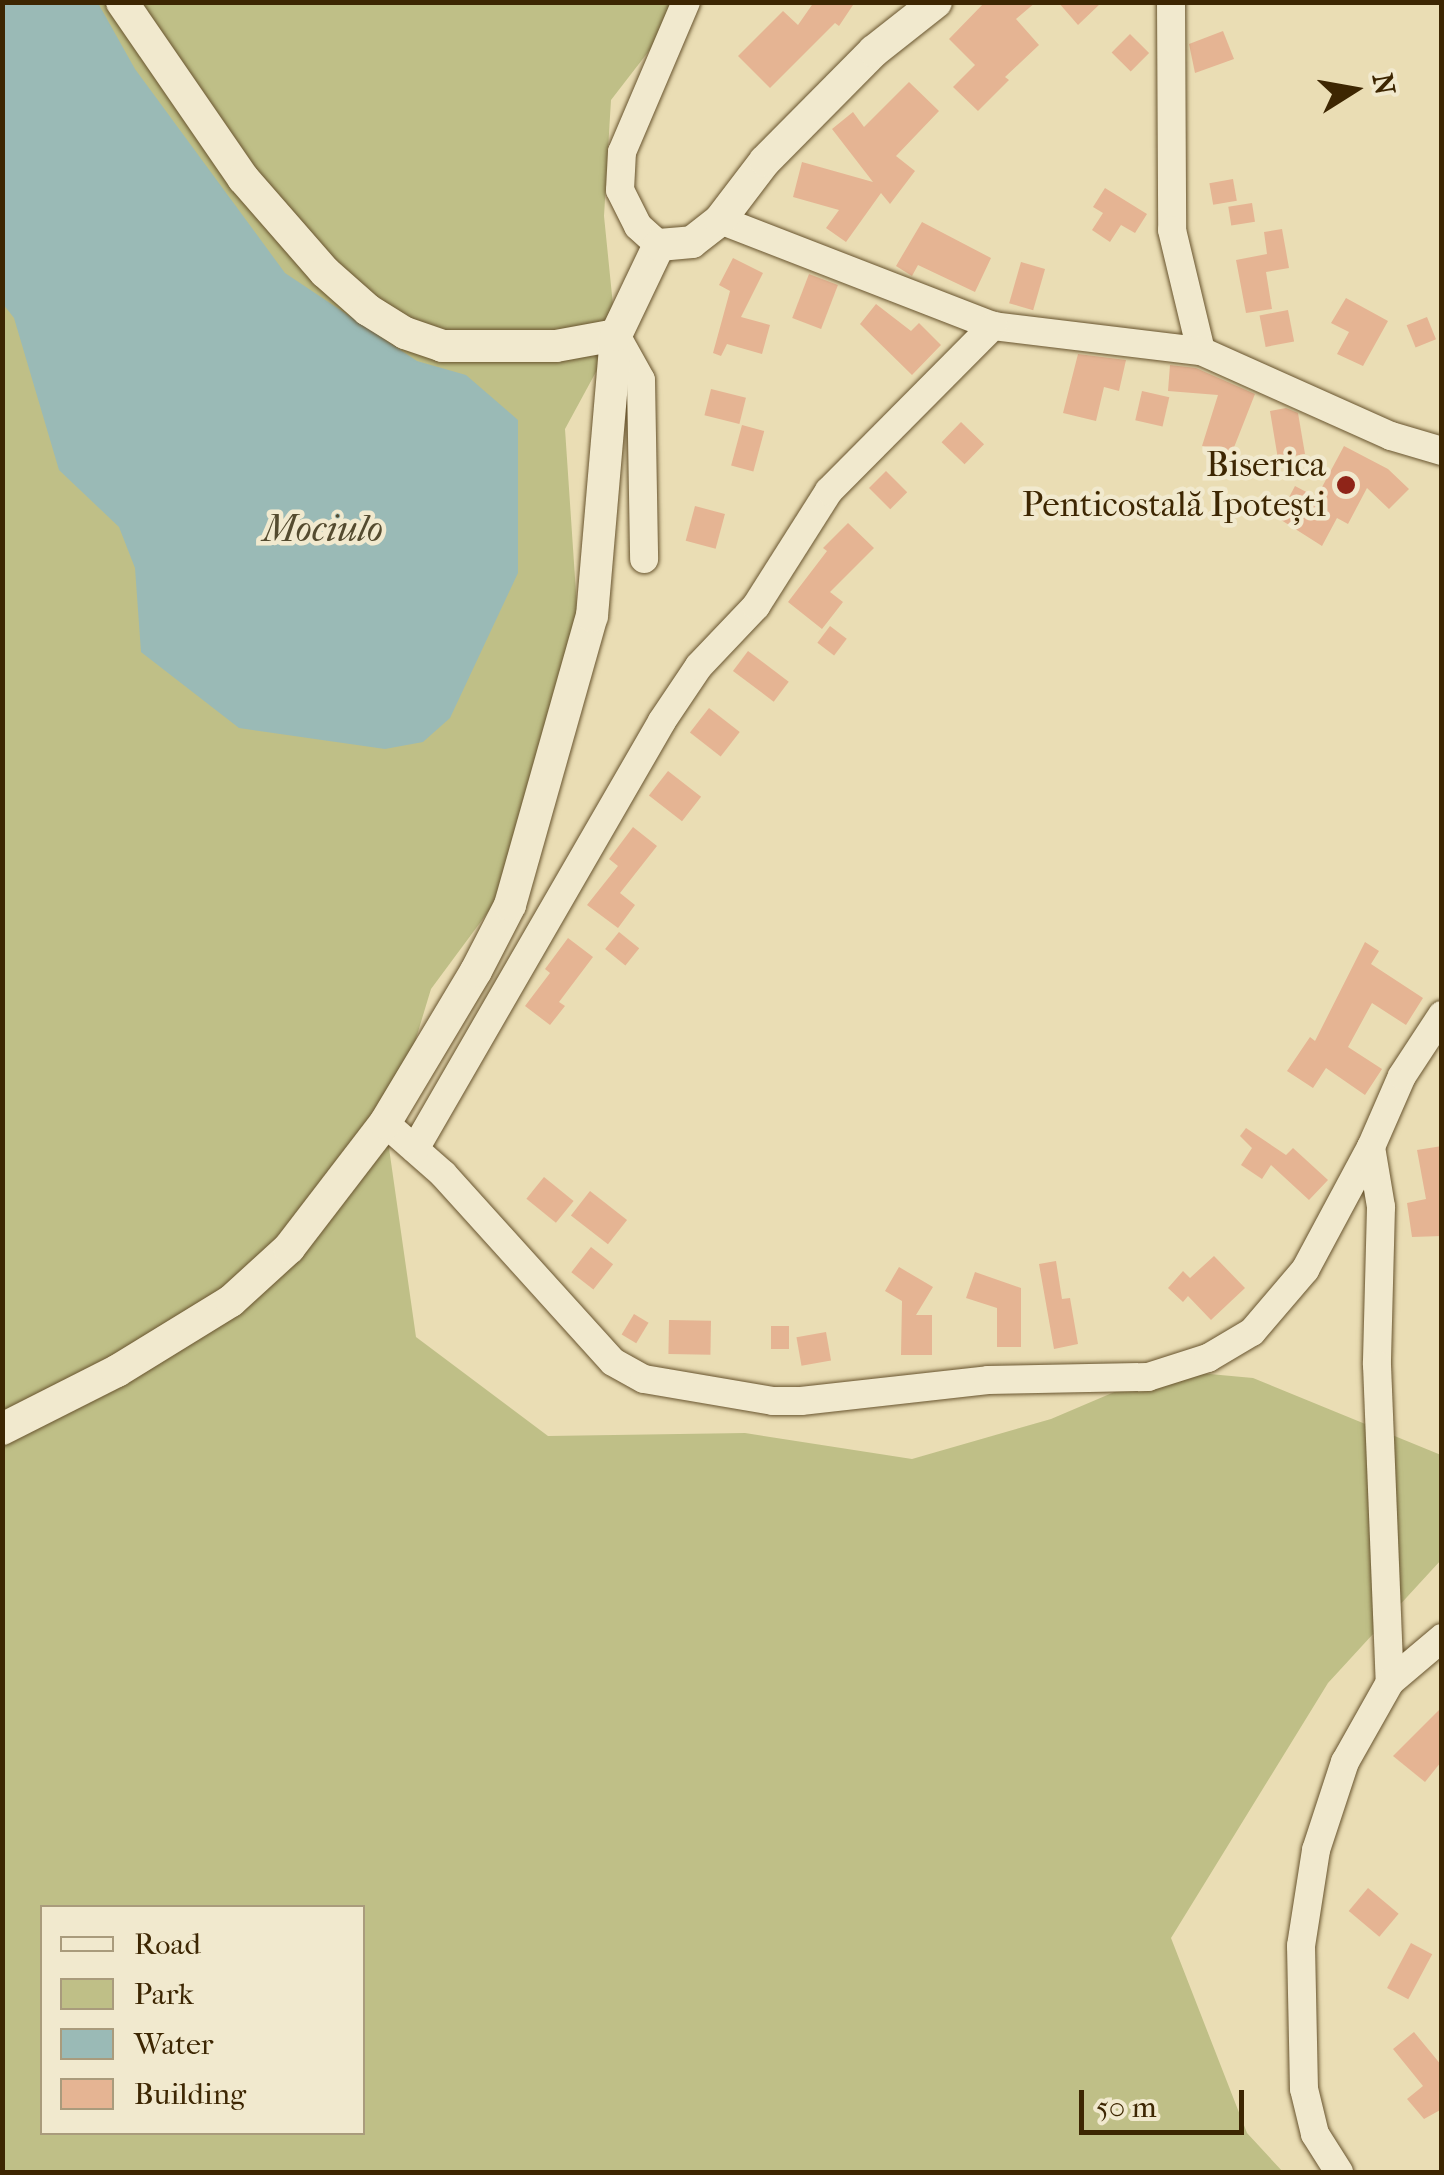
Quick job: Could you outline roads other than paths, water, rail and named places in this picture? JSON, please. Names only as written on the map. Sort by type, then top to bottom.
[{"type":"street","points":[[122,2],[243,178],[325,272],[368,310],[405,333],[442,346],[556,346],[616,335]]},
{"type":"street","points":[[686,2],[622,152],[620,190],[638,226],[659,245],[692,242],[720,220],[765,161],[874,51],[936,2]]},
{"type":"street","points":[[1172,2],[1172,230],[1200,351]]},
{"type":"street","points":[[720,220],[993,326],[1200,351],[1391,436],[1442,451]]},
{"type":"street","points":[[2,1429],[117,1371],[231,1301],[289,1248],[385,1123],[476,971],[510,905],[592,616],[616,335],[659,245]]},
{"type":"street","points":[[414,1149],[662,722],[699,666],[756,606],[829,491],[993,326]]},
{"type":"street","points":[[616,335],[641,380],[644,560]]},
{"type":"street","points":[[385,1123],[443,1174],[612,1362],[644,1379],[772,1400],[801,1401],[972,1381],[1148,1377],[1208,1358],[1252,1332],[1305,1270],[1370,1147],[1402,1076],[1442,1015]]},
{"type":"street","points":[[1370,1147],[1381,1206],[1378,1398],[1390,1682]]},
{"type":"street","points":[[1339,2172],[1315,2134],[1304,2089],[1302,1946],[1316,1850],[1346,1762],[1390,1682],[1442,1638]]},
{"type":"water","name":"Mociulo","points":[[2,3],[98,3],[135,69],[285,273],[417,361],[466,375],[518,420],[518,573],[450,718],[423,742],[385,749],[239,728],[141,652],[135,568],[119,527],[59,470],[14,318],[3,304]]},
{"type":"place","name":"Biserica Penticostală Ipotești","points":[[1346,485]]}]
